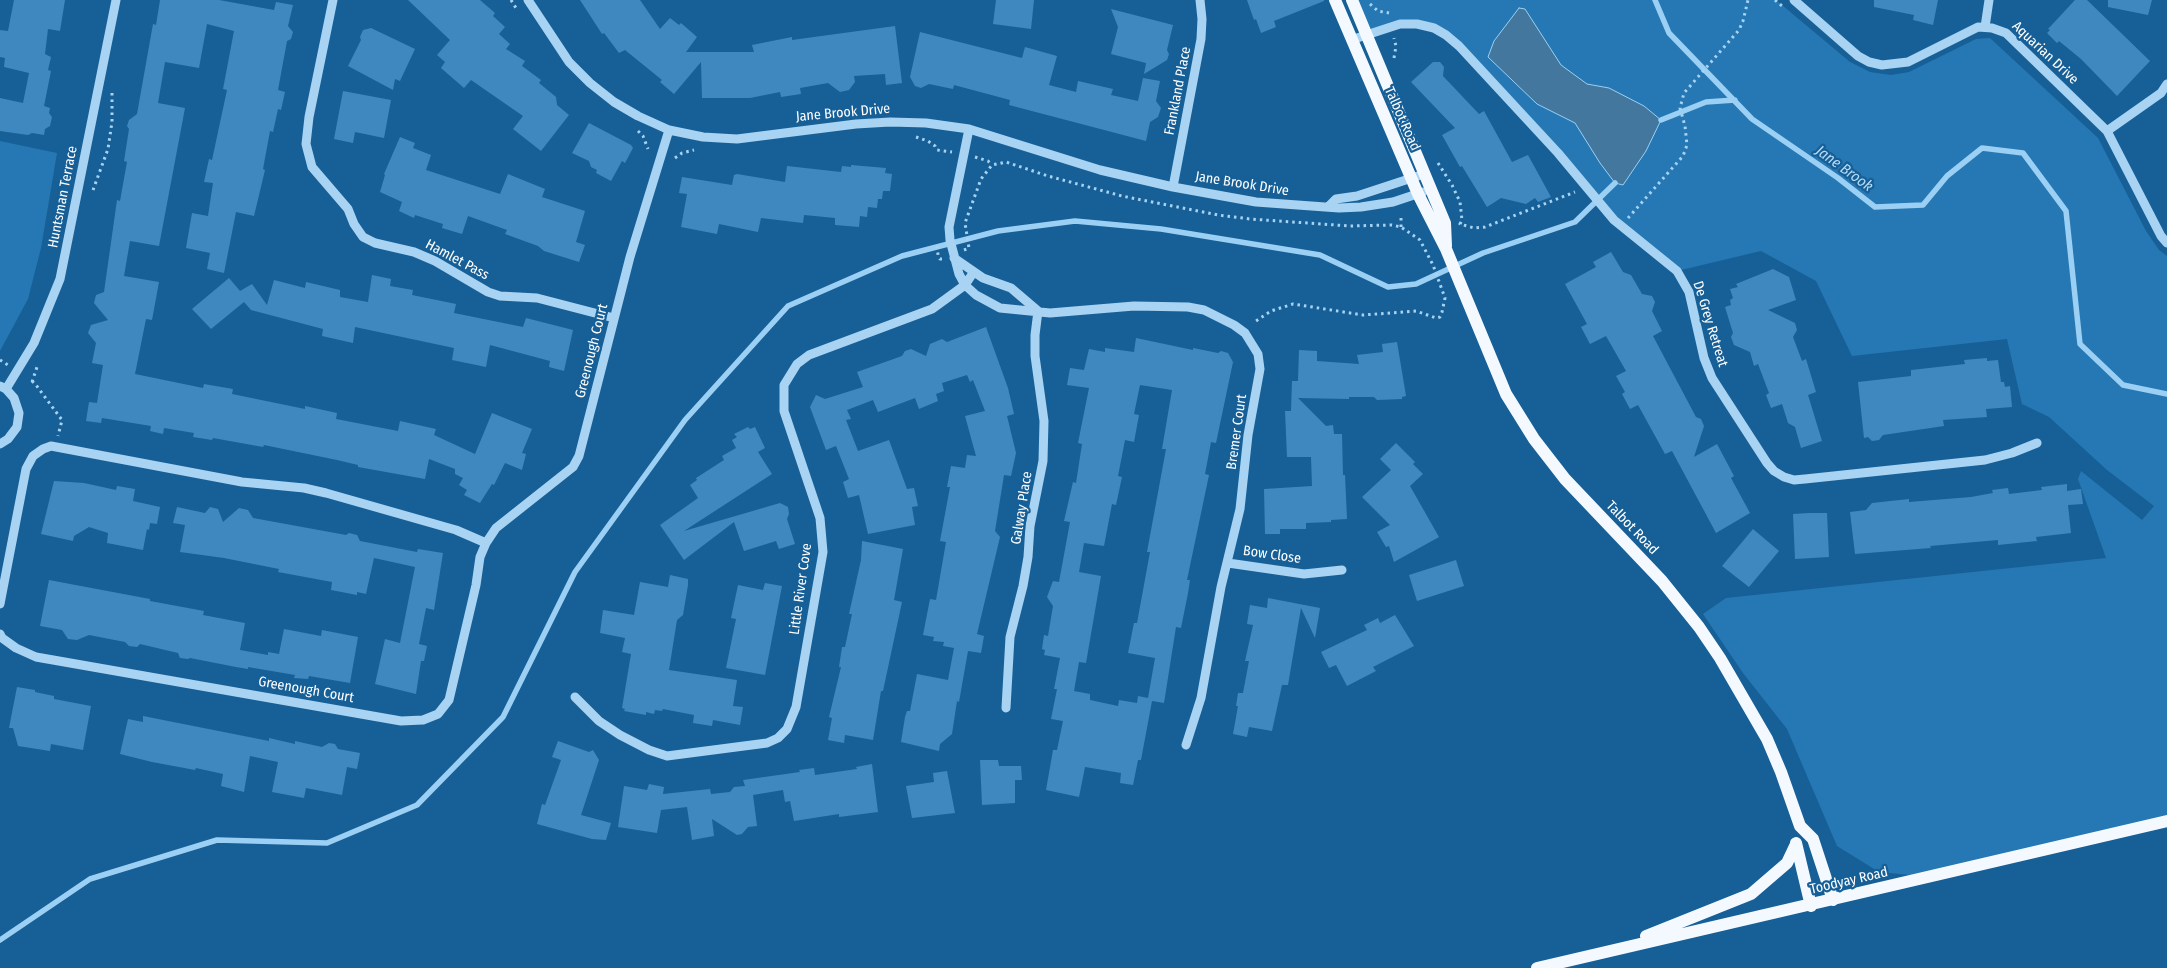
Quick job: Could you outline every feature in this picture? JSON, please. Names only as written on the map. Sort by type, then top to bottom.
[{"type":"main road","name":"Talbot Road","points":[[1334,0],[1418,194],[1446,248],[1506,394],[1534,439],[1565,479],[1662,581],[1699,627],[1720,658],[1767,739],[1800,826],[1813,839],[1833,900]]},
{"type":"main road","name":"Talbot Road","points":[[1352,0],[1445,223],[1446,248]]},
{"type":"main road","name":"Toodyay Road","points":[[1537,968],[1609,950],[1811,906],[2167,821]]},
{"type":"main road","points":[[1609,950],[1751,894],[1787,863],[1796,844],[1800,826]]},
{"type":"main road","points":[[1796,844],[1811,906]]},
{"type":"street","name":"Huntsman Terrace","points":[[3,387],[34,343],[49,311],[60,279],[116,0]]},
{"type":"street","name":"Hamlet Pass","points":[[333,0],[309,117],[306,144],[312,166],[348,209],[354,224],[363,237],[375,243],[414,252],[428,258],[488,292],[500,296],[537,298],[614,318]]},
{"type":"street","name":"Jane Brook Drive","points":[[528,0],[569,62],[590,83],[614,102],[638,116],[669,130],[702,137],[737,139],[856,124],[890,122],[926,123],[970,129],[1100,170],[1173,187],[1256,202],[1339,208],[1377,206],[1418,194],[1430,188]]},
{"type":"street","name":"Frankland Place","points":[[1173,187],[1200,46],[1202,19],[1200,0]]},
{"type":"street","points":[[1794,0],[1858,56],[1869,62],[1882,65],[1908,62],[1972,30],[1985,27],[1990,0]]},
{"type":"street","name":"De Grey Retreat","points":[[1351,40],[1400,24],[1418,24],[1434,28],[1446,35],[1558,153],[1606,210],[1680,276],[1689,292],[1704,358],[1710,374],[1767,463],[1774,471],[1784,477],[1794,480],[1984,460],[2012,453],[2037,443]]},
{"type":"street","name":"Aquarian Drive","points":[[1985,27],[2006,33],[2108,131],[2161,236],[2167,243]]},
{"type":"street","points":[[2108,131],[2161,93],[2167,84]]},
{"type":"street","name":"Bremer Court","points":[[970,129],[949,226],[954,258],[965,285],[982,300],[1000,308],[1065,313],[1134,306],[1188,307],[1204,310],[1245,333],[1258,354],[1260,369],[1248,435],[1243,494],[1221,587],[1202,698],[1186,745]]},
{"type":"street","name":"Greenough Court","points":[[0,634],[2,638],[16,648],[36,657],[401,721],[423,720],[438,714],[450,700],[480,557],[486,543],[496,528],[572,467],[579,456],[638,228],[669,130]]},
{"type":"street","name":"Jane Brook Drive","points":[[1328,207],[1336,199],[1357,196],[1424,174]]},
{"type":"street","points":[[954,258],[973,273],[1011,288],[1038,311]]},
{"type":"street","name":"Little River Cove","points":[[575,697],[599,721],[620,735],[649,750],[667,756],[767,743],[778,738],[787,729],[796,707],[823,552],[820,518],[784,411],[784,385],[797,364],[810,355],[932,309],[965,285],[973,273]]},
{"type":"street","name":"Galway Place","points":[[1006,708],[1010,637],[1023,586],[1028,557],[1030,526],[1043,461],[1044,421],[1035,356],[1038,311]]},
{"type":"street","points":[[0,444],[8,439],[17,428],[19,413],[14,398],[3,387]]},
{"type":"street","points":[[0,604],[26,469],[33,456],[51,446],[242,482],[282,485],[318,491],[456,530],[486,543]]},
{"type":"street","name":"Bow Close","points":[[1228,563],[1304,574],[1342,570]]},
{"type":"path","points":[[1367,0],[1378,10],[1390,13],[1396,46],[1394,60]]},
{"type":"path","points":[[1623,213],[1628,218],[1683,156],[1688,145],[1680,108],[1681,101],[1688,87],[1740,30],[1748,0]]},
{"type":"path","points":[[1775,0],[1783,6]]},
{"type":"path","points":[[911,137],[928,141],[937,150],[964,154],[988,161],[992,165]]},
{"type":"path","points":[[672,163],[682,153],[696,149]]},
{"type":"path","points":[[1435,159],[1452,185],[1460,202],[1462,220],[1460,224],[1474,228],[1485,227],[1577,191],[1584,185]]},
{"type":"path","points":[[969,248],[965,223],[981,179],[992,165],[1006,162],[1048,176],[1122,196],[1218,214],[1250,219],[1350,226],[1392,225],[1401,227],[1420,240],[1444,290],[1445,304],[1440,317],[1431,318],[1409,311],[1363,315],[1293,304],[1271,311],[1258,319],[1245,333]]},
{"type":"path","points":[[1401,218],[1401,227]]},
{"type":"path","points":[[0,360],[14,369]]},
{"type":"path","points":[[30,380],[36,384],[62,420],[56,447]]},
{"type":"shaded area","points":[[1352,0],[1776,0],[1850,62],[1870,72],[1891,75],[1909,72],[1976,39],[1990,38],[2098,138],[2146,231],[2159,250],[2167,256],[2167,820],[1931,877],[1879,872],[1837,846],[1787,729],[1743,673],[1703,614],[1726,598],[2106,558],[2078,479],[2081,471],[2142,520],[2154,506],[2107,470],[2049,417],[2022,404],[2007,339],[1852,356],[1816,281],[1761,251],[1677,271],[1624,228],[1459,47],[1417,24],[1366,35]]},
{"type":"shaded area","points":[[1519,8],[1525,9],[1561,65],[1587,84],[1609,88],[1644,106],[1661,120],[1646,151],[1623,185],[1615,183],[1575,123],[1537,104],[1488,57],[1494,41]]},
{"type":"shaded area","points":[[0,141],[57,153],[41,248],[28,299],[0,351]]},
{"type":"building","points":[[14,0],[65,0],[60,31],[48,29],[45,54],[51,57],[48,70],[51,71],[44,106],[50,108],[49,113],[52,117],[50,126],[45,129],[44,135],[0,131],[0,98],[23,103],[29,73],[4,67],[5,58],[0,57],[0,30],[8,31]]},
{"type":"building","points":[[160,0],[219,0],[274,10],[276,2],[293,5],[288,26],[293,32],[291,39],[287,41],[278,90],[285,92],[281,110],[278,109],[273,132],[270,131],[263,169],[265,170],[254,216],[236,212],[224,273],[207,269],[210,253],[186,248],[192,213],[208,216],[213,183],[204,182],[209,159],[212,160],[227,90],[223,89],[234,31],[207,24],[199,68],[165,62],[158,103],[185,108],[159,246],[130,241],[124,276],[159,282],[152,320],[146,319],[135,374],[203,388],[204,384],[233,389],[232,394],[305,409],[305,406],[337,413],[336,419],[398,431],[400,421],[436,429],[434,435],[475,454],[492,413],[532,429],[522,453],[526,454],[522,470],[505,463],[494,485],[492,484],[480,503],[464,495],[467,490],[459,485],[463,478],[455,474],[455,469],[429,459],[425,479],[358,467],[358,465],[337,460],[264,445],[263,447],[213,438],[212,440],[193,437],[194,433],[164,428],[163,434],[150,431],[151,426],[102,418],[101,423],[86,421],[89,402],[97,403],[103,365],[92,363],[96,343],[88,333],[91,325],[108,320],[94,303],[96,295],[104,292],[117,200],[120,201],[127,162],[124,161],[129,129],[127,126],[129,120],[137,114],[153,24],[156,25]]},
{"type":"building","points":[[408,0],[480,0],[495,13],[493,16],[505,27],[499,34],[510,44],[506,49],[525,61],[522,66],[541,80],[539,83],[556,97],[557,105],[569,115],[541,151],[513,129],[523,116],[471,80],[464,88],[441,68],[445,62],[437,55],[450,40]]},
{"type":"building","points":[[580,0],[640,0],[660,29],[670,18],[679,25],[681,23],[697,37],[686,52],[754,52],[752,45],[792,37],[792,40],[895,26],[902,83],[886,85],[885,74],[854,76],[855,82],[849,90],[840,92],[828,83],[800,88],[801,94],[781,97],[780,92],[750,98],[702,98],[701,62],[674,94],[660,82],[662,80],[625,50],[619,53],[604,33],[602,34]]},
{"type":"building","points":[[996,0],[1034,0],[1031,29],[993,24]]},
{"type":"building","points":[[1247,0],[1324,1],[1274,21],[1276,27],[1261,33]]},
{"type":"building","points":[[1874,0],[1938,0],[1933,25],[1913,20],[1914,15],[1874,7]]},
{"type":"building","points":[[2075,0],[2087,0],[2150,61],[2117,96],[2081,59],[2059,41],[2057,43],[2047,33],[2050,30],[2048,29]]},
{"type":"building","points":[[2108,0],[2152,0],[2148,15],[2108,7]]},
{"type":"building","points":[[1111,9],[1173,25],[1167,50],[1169,54],[1167,60],[1144,74],[1146,63],[1111,54],[1118,27]]},
{"type":"building","points":[[371,28],[415,49],[400,81],[395,79],[393,90],[348,66],[361,40],[360,37],[363,30]]},
{"type":"building","points":[[920,32],[1022,58],[1025,47],[1057,56],[1049,85],[1076,92],[1078,81],[1113,89],[1111,95],[1138,101],[1143,78],[1160,81],[1156,101],[1161,108],[1158,117],[1150,122],[1146,141],[1009,105],[1010,100],[954,85],[953,89],[929,84],[921,88],[915,86],[910,77]]},
{"type":"building","points":[[1433,62],[1440,62],[1444,67],[1443,76],[1479,114],[1484,111],[1512,162],[1528,155],[1551,197],[1538,202],[1535,198],[1526,204],[1501,198],[1487,207],[1462,166],[1460,167],[1442,135],[1455,128],[1411,82]]},
{"type":"building","points":[[343,91],[391,100],[384,138],[355,132],[353,143],[334,139]]},
{"type":"building","points":[[589,123],[631,145],[633,148],[625,163],[622,161],[611,181],[596,173],[597,170],[591,167],[589,161],[572,153]]},
{"type":"building","points":[[400,137],[415,143],[413,148],[431,155],[426,170],[500,194],[508,174],[545,189],[542,197],[585,211],[576,242],[585,245],[579,262],[544,251],[538,246],[505,234],[507,230],[468,216],[462,234],[442,228],[443,224],[415,215],[414,218],[399,211],[402,202],[380,192],[384,174]]},
{"type":"building","points":[[851,165],[886,168],[885,173],[892,174],[890,191],[883,191],[882,199],[878,199],[877,208],[868,207],[867,217],[860,216],[859,227],[835,225],[835,218],[804,215],[803,223],[761,218],[758,232],[719,224],[717,234],[681,227],[687,194],[679,193],[682,177],[732,185],[734,175],[737,174],[785,182],[787,166],[841,172],[842,166],[851,167]]},
{"type":"building","points":[[1611,252],[1623,272],[1631,275],[1642,294],[1652,296],[1655,302],[1652,311],[1662,331],[1653,336],[1696,417],[1701,419],[1704,426],[1694,457],[1717,444],[1734,476],[1731,478],[1750,513],[1716,533],[1672,451],[1665,454],[1638,405],[1630,409],[1622,394],[1625,392],[1616,376],[1626,371],[1606,336],[1590,344],[1581,327],[1587,324],[1565,284],[1596,267],[1593,262]]},
{"type":"building","points":[[1773,269],[1789,277],[1796,300],[1768,310],[1795,323],[1797,330],[1793,337],[1802,361],[1806,359],[1816,392],[1808,395],[1822,441],[1801,448],[1795,427],[1788,423],[1782,404],[1771,408],[1766,395],[1769,393],[1758,364],[1754,366],[1750,352],[1734,345],[1731,337],[1733,333],[1725,307],[1731,305],[1730,300],[1733,298],[1730,289],[1738,287],[1736,284]]},
{"type":"building","points":[[372,275],[391,279],[390,286],[413,290],[412,295],[456,304],[454,313],[523,327],[526,318],[573,330],[564,371],[549,367],[550,361],[490,345],[486,367],[452,360],[454,348],[355,327],[353,343],[322,336],[323,329],[251,310],[244,302],[211,329],[192,309],[229,278],[240,291],[252,284],[267,305],[274,280],[305,288],[306,282],[340,290],[340,297],[368,302]]},
{"type":"building","points":[[986,327],[1008,388],[1014,414],[1007,416],[1016,453],[1011,476],[1004,475],[995,531],[1000,537],[977,634],[984,636],[981,653],[968,651],[952,734],[940,744],[939,751],[901,742],[905,717],[907,711],[910,711],[917,674],[948,680],[954,648],[943,646],[944,642],[933,641],[934,637],[923,635],[930,599],[936,600],[946,542],[940,541],[950,487],[947,487],[951,466],[965,468],[967,455],[976,456],[965,416],[985,411],[973,380],[970,382],[967,375],[942,383],[944,391],[936,394],[938,401],[919,409],[915,398],[878,412],[873,400],[847,410],[851,419],[846,420],[858,451],[889,440],[907,489],[914,488],[918,506],[912,507],[915,525],[868,534],[859,495],[848,498],[843,482],[849,479],[836,446],[826,450],[810,407],[816,395],[825,399],[863,387],[857,372],[902,356],[905,351],[911,349],[926,356],[930,344],[942,339],[947,342]]},
{"type":"building","points":[[1136,338],[1193,350],[1193,348],[1218,353],[1221,351],[1228,353],[1233,362],[1216,443],[1211,442],[1205,474],[1209,475],[1187,580],[1190,580],[1188,593],[1181,628],[1176,627],[1164,703],[1152,701],[1141,760],[1138,760],[1133,785],[1120,783],[1121,773],[1085,767],[1079,797],[1046,790],[1053,750],[1057,750],[1063,721],[1051,719],[1057,689],[1054,689],[1060,658],[1044,655],[1045,650],[1042,649],[1044,635],[1048,636],[1053,606],[1047,597],[1053,581],[1059,582],[1070,522],[1064,521],[1073,482],[1076,483],[1082,444],[1078,443],[1089,388],[1067,385],[1070,368],[1084,370],[1089,349],[1105,352],[1105,348],[1134,352]],"holes":[[[1140,385],[1172,390],[1162,449],[1166,449],[1147,552],[1150,552],[1137,623],[1134,623],[1128,653],[1155,658],[1148,698],[1138,696],[1137,703],[1119,700],[1118,706],[1090,700],[1090,694],[1074,691],[1079,662],[1086,663],[1101,576],[1079,572],[1084,543],[1104,546],[1112,504],[1116,505],[1122,477],[1118,476],[1125,440],[1134,442],[1139,415],[1134,414]]]},
{"type":"building","points":[[1397,342],[1406,396],[1402,397],[1402,399],[1377,400],[1374,397],[1349,397],[1349,399],[1298,398],[1326,426],[1333,425],[1334,434],[1342,434],[1347,519],[1306,523],[1306,529],[1280,529],[1280,534],[1265,534],[1264,489],[1312,486],[1311,457],[1287,457],[1285,411],[1291,411],[1292,381],[1298,381],[1299,350],[1317,351],[1317,361],[1359,364],[1357,355],[1383,352],[1382,344]]},
{"type":"building","points":[[1987,358],[1987,361],[1998,360],[2001,382],[2004,382],[2005,387],[2010,386],[2012,407],[1986,409],[1987,417],[1943,420],[1944,426],[1883,435],[1879,440],[1872,441],[1868,437],[1864,438],[1858,382],[1911,376],[1911,370],[1965,364],[1964,360]]},
{"type":"building","points":[[748,427],[750,429],[755,427],[765,448],[758,452],[772,474],[684,531],[780,503],[788,507],[789,514],[787,519],[795,544],[779,549],[776,541],[744,551],[734,522],[684,560],[660,525],[698,498],[690,485],[697,480],[696,478],[724,460],[722,456],[736,448],[732,440],[737,437],[734,434]]},
{"type":"building","points":[[1396,443],[1415,462],[1413,464],[1423,474],[1410,486],[1439,537],[1394,562],[1389,546],[1386,547],[1377,532],[1390,525],[1362,497],[1391,470],[1380,459]]},
{"type":"building","points":[[54,481],[84,483],[116,490],[117,486],[135,489],[133,501],[160,507],[157,524],[150,523],[149,530],[147,529],[143,550],[107,543],[108,533],[89,527],[74,536],[73,541],[41,534]]},
{"type":"building","points":[[2067,484],[2067,491],[2081,489],[2083,504],[2068,505],[2071,533],[2036,537],[2037,541],[1998,545],[1998,540],[1855,554],[1850,512],[1866,510],[1872,503],[1909,499],[1909,502],[1971,497],[1993,493],[1992,490],[2008,488],[2009,494],[2042,490],[2041,487]]},
{"type":"building","points":[[177,507],[205,513],[210,507],[218,509],[223,522],[239,508],[248,510],[253,518],[346,535],[349,533],[357,535],[360,541],[417,552],[418,549],[443,553],[434,610],[426,608],[419,644],[427,646],[424,661],[421,661],[416,694],[375,684],[385,639],[400,643],[415,567],[374,558],[366,594],[357,592],[357,595],[331,590],[332,582],[278,572],[279,569],[224,558],[180,552],[185,525],[173,523]]},
{"type":"building","points":[[1827,513],[1829,557],[1795,559],[1793,514]]},
{"type":"building","points":[[1753,529],[1779,551],[1749,587],[1722,566]]},
{"type":"building","points":[[862,541],[903,549],[894,600],[902,602],[883,691],[881,691],[873,740],[845,735],[844,743],[828,740],[832,718],[829,717],[841,667],[839,667],[842,647],[845,647],[852,614],[849,614],[861,560]]},
{"type":"building","points":[[1456,560],[1464,586],[1417,601],[1409,575]]},
{"type":"building","points":[[670,575],[688,579],[688,585],[683,615],[677,620],[669,670],[737,680],[733,706],[743,707],[740,725],[713,720],[712,726],[693,723],[694,715],[663,709],[662,711],[655,710],[654,714],[646,712],[646,715],[624,711],[625,709],[622,708],[631,654],[622,652],[625,638],[600,633],[603,610],[634,615],[640,582],[668,587]]},
{"type":"building","points":[[49,580],[150,599],[150,601],[204,611],[203,615],[245,623],[240,650],[268,655],[268,652],[279,654],[284,629],[321,636],[322,630],[358,637],[350,683],[309,676],[308,679],[294,678],[295,675],[180,658],[178,653],[140,644],[137,647],[129,646],[125,642],[89,635],[77,640],[68,639],[62,630],[40,626]]},
{"type":"building","points":[[765,583],[782,586],[765,675],[726,668],[736,619],[731,618],[738,585],[763,590]]},
{"type":"building","points":[[1268,598],[1320,608],[1315,638],[1301,608],[1288,685],[1282,685],[1272,731],[1249,727],[1247,737],[1233,734],[1238,706],[1236,706],[1238,693],[1243,693],[1249,661],[1245,661],[1253,625],[1247,624],[1250,605],[1267,608]]},
{"type":"building","points":[[1395,615],[1414,646],[1373,667],[1376,671],[1347,686],[1336,665],[1329,668],[1321,652],[1367,630],[1364,625],[1378,618],[1380,623]]},
{"type":"building","points":[[17,687],[54,696],[54,699],[91,706],[83,750],[51,744],[50,751],[18,746],[13,728],[9,728]]},
{"type":"building","points":[[143,716],[269,741],[269,738],[295,744],[295,741],[322,747],[329,743],[335,744],[338,749],[360,753],[357,769],[347,767],[342,795],[306,788],[304,798],[272,792],[278,762],[250,756],[244,792],[221,786],[223,774],[152,762],[120,754],[128,719],[143,722]]},
{"type":"building","points":[[558,741],[589,752],[593,750],[599,760],[581,815],[611,823],[606,840],[592,839],[537,824],[542,804],[545,805],[561,760],[552,757]]},
{"type":"building","points":[[980,760],[998,760],[999,766],[1021,766],[1022,780],[1015,780],[1015,803],[982,805]]},
{"type":"building","points":[[872,764],[878,812],[839,817],[839,814],[794,821],[790,801],[785,802],[783,790],[753,795],[757,826],[748,827],[742,834],[737,835],[712,819],[714,836],[692,840],[687,807],[661,810],[657,833],[618,827],[624,786],[647,790],[649,784],[664,787],[663,794],[710,789],[711,794],[730,792],[734,787],[745,786],[743,780],[800,772],[799,770],[814,768],[815,775],[857,769],[856,767]]},
{"type":"building","points":[[947,771],[955,813],[912,818],[906,786],[934,782],[933,773]]},
{"type":"waterway","name":"Jane Brook","points":[[1655,0],[1669,33],[1752,119],[1838,178],[1875,207],[1923,205],[1947,176],[1982,148],[2023,153],[2066,211],[2080,344],[2123,385],[2167,394]]},
{"type":"waterway","points":[[1661,120],[1706,102],[1735,100]]},
{"type":"waterway","points":[[0,940],[90,879],[217,840],[327,843],[417,805],[503,717],[575,572],[685,420],[788,306],[902,256],[998,231],[1075,221],[1161,229],[1320,255],[1388,287],[1416,284],[1483,253],[1575,222],[1615,183]]}]
